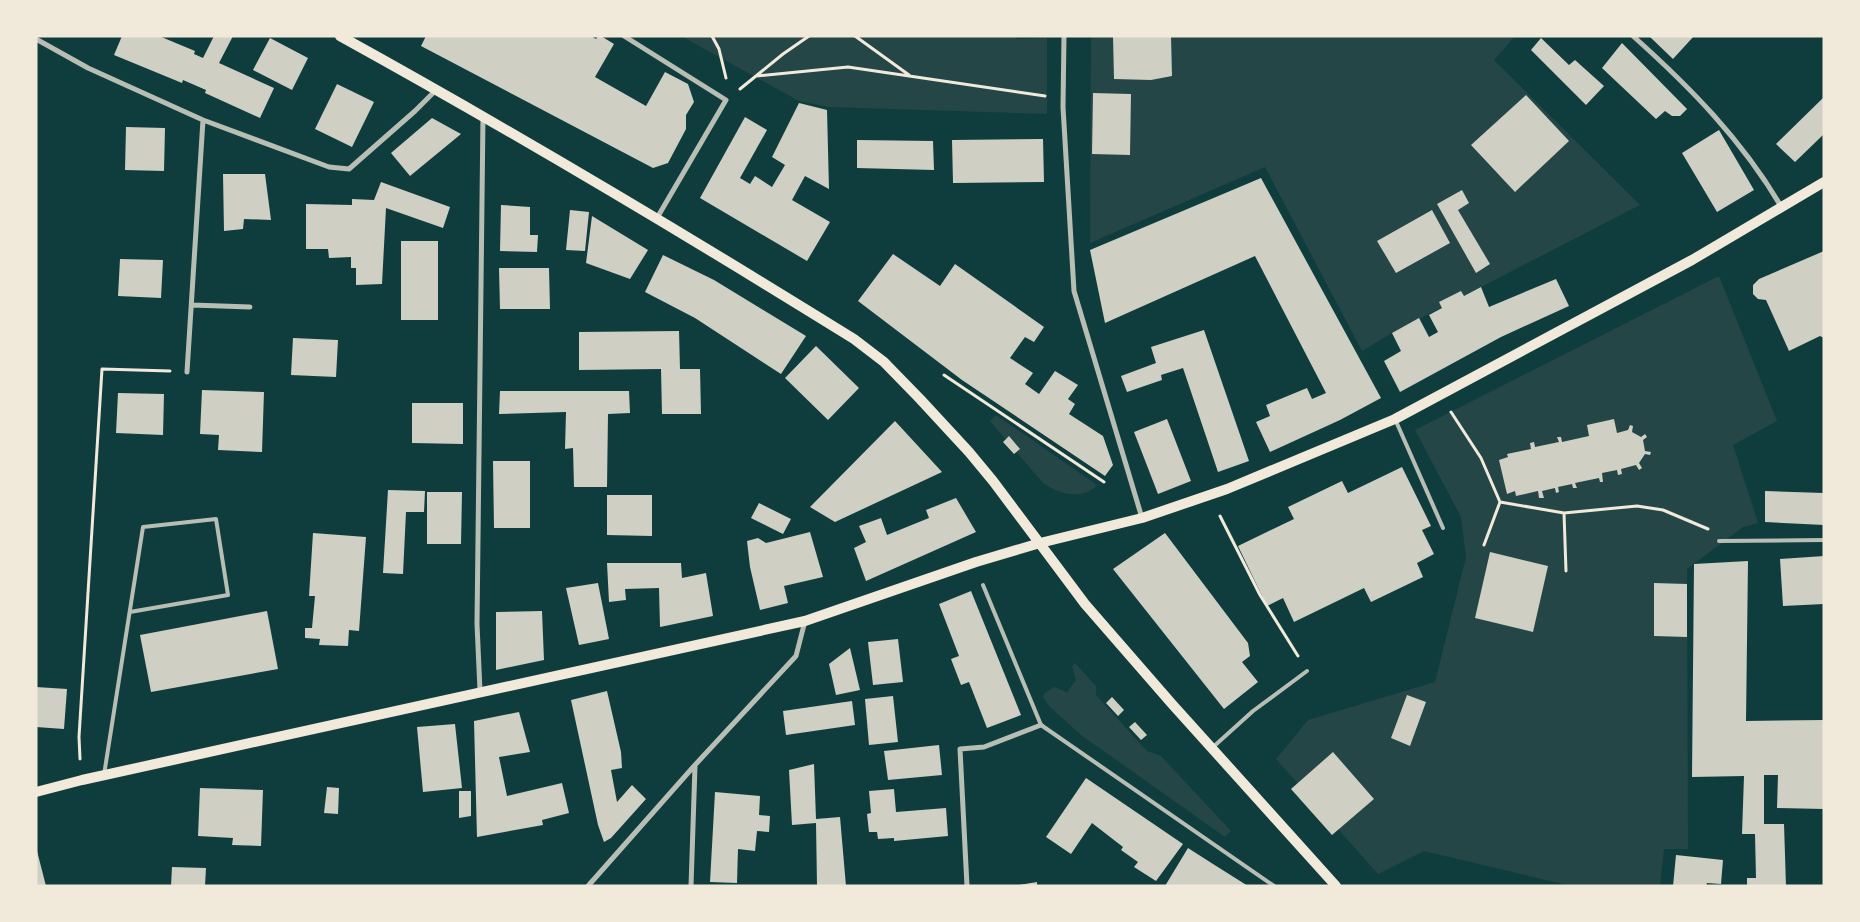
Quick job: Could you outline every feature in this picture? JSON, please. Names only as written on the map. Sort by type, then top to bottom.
[{"type":"main road","points":[[340,36],[483,116],[656,218],[854,339],[884,362],[920,398],[993,481],[1084,604],[1336,886]]},
{"type":"main road","points":[[36,792],[480,691],[805,621],[976,562],[1142,518],[1227,488],[1394,419],[1692,260],[1824,182]]},
{"type":"street","points":[[624,36],[726,100],[656,218]]},
{"type":"street","points":[[1064,36],[1063,97],[1074,291],[1142,518]]},
{"type":"street","points":[[1633,36],[1673,72],[1736,139],[1782,208]]},
{"type":"street","points":[[36,39],[88,68],[203,120],[329,167],[349,169],[415,111],[436,89]]},
{"type":"street","points":[[480,691],[477,614],[483,116]]},
{"type":"street","points":[[188,372],[203,120]]},
{"type":"street","points":[[192,305],[250,307]]},
{"type":"street","points":[[588,886],[694,765],[796,656],[805,621]]},
{"type":"street","points":[[967,886],[960,749],[984,747],[1042,725]]},
{"type":"street","points":[[691,886],[694,765]]},
{"type":"lane","points":[[1394,419],[1444,528]]},
{"type":"lane","points":[[104,775],[143,527],[216,519],[228,595],[130,612]]},
{"type":"lane","points":[[1719,541],[1824,540]]},
{"type":"lane","points":[[983,585],[1042,725],[1274,886]]},
{"type":"lane","points":[[1212,748],[1253,711],[1307,671]]},
{"type":"path","points":[[712,36],[719,49],[726,75],[726,100]]},
{"type":"path","points":[[726,100],[809,36]]},
{"type":"path","points":[[855,36],[910,76]]},
{"type":"path","points":[[756,76],[848,67],[1034,95],[1063,97]]},
{"type":"path","points":[[82,780],[79,737],[102,369],[188,372]]},
{"type":"path","points":[[944,375],[1104,482]]},
{"type":"path","points":[[1455,418],[1481,458],[1500,502],[1484,545]]},
{"type":"path","points":[[1500,502],[1564,513],[1637,506],[1663,510],[1707,528],[1719,541]]},
{"type":"path","points":[[1564,513],[1566,571]]},
{"type":"path","points":[[1220,516],[1263,600],[1307,671]]},
{"type":"shaded area","points":[[681,36],[1016,36],[1016,39],[1047,38],[1047,114],[829,107],[799,101]]},
{"type":"shaded area","points":[[1091,36],[1515,36],[1494,60],[1640,205],[1392,333],[1362,351],[1265,167],[1090,243]]},
{"type":"shaded area","points":[[1719,276],[1777,421],[1733,445],[1758,523],[1743,527],[1687,569],[1688,849],[1664,849],[1660,886],[1571,886],[1424,851],[1378,874],[1276,759],[1308,720],[1435,682],[1466,557],[1461,517],[1415,430]]},
{"type":"shaded area","points":[[996,415],[1097,485],[1085,493],[1070,494],[1055,490],[1042,482],[990,421]]},
{"type":"shaded area","points":[[1075,663],[1096,686],[1096,695],[1147,751],[1161,756],[1231,831],[1225,837],[1081,735],[1050,707],[1043,697],[1045,693],[1054,687],[1067,692],[1076,680],[1072,666]]},
{"type":"building","points":[[122,36],[159,36],[195,51],[194,54],[203,58],[214,36],[233,36],[219,63],[274,88],[260,118],[205,93],[206,90],[183,80],[182,83],[114,55]]},
{"type":"building","points":[[426,36],[591,36],[596,39],[598,36],[601,36],[614,44],[595,77],[646,106],[665,72],[688,84],[694,102],[686,115],[686,129],[668,163],[653,168],[421,46]]},
{"type":"building","points":[[1113,36],[1171,36],[1172,76],[1151,80],[1114,79]]},
{"type":"building","points":[[1649,36],[1694,36],[1673,59]]},
{"type":"building","points":[[270,38],[308,58],[292,90],[253,70]]},
{"type":"building","points":[[1541,38],[1569,65],[1575,60],[1604,86],[1586,105],[1531,50]]},
{"type":"building","points":[[1622,43],[1687,109],[1680,116],[1672,116],[1665,111],[1656,119],[1602,68]]},
{"type":"building","points":[[337,84],[374,102],[352,147],[315,129]]},
{"type":"building","points":[[1093,93],[1131,94],[1130,155],[1092,154]]},
{"type":"building","points":[[1526,95],[1569,141],[1515,192],[1471,145]]},
{"type":"building","points":[[1823,98],[1824,134],[1795,162],[1776,144]]},
{"type":"building","points":[[799,103],[827,110],[829,189],[805,176],[792,200],[830,222],[807,261],[700,198],[745,117],[767,130],[740,178],[750,184],[755,176],[772,187],[785,165],[772,157]]},
{"type":"building","points":[[432,118],[461,134],[410,176],[391,153]]},
{"type":"building","points":[[126,127],[165,128],[164,171],[125,170]]},
{"type":"building","points":[[1719,130],[1754,190],[1717,212],[1682,153]]},
{"type":"building","points":[[1043,139],[1044,182],[953,183],[952,140]]},
{"type":"building","points":[[857,140],[933,141],[934,170],[857,168]]},
{"type":"building","points":[[223,174],[265,174],[271,220],[244,219],[243,229],[224,231]]},
{"type":"building","points":[[1261,178],[1381,398],[1340,420],[1270,452],[1256,422],[1270,416],[1266,405],[1307,388],[1312,399],[1326,393],[1255,256],[1105,323],[1090,250]]},
{"type":"building","points":[[381,182],[450,207],[443,228],[386,208],[382,284],[356,285],[356,268],[351,268],[351,257],[329,258],[328,249],[306,249],[306,204],[352,205],[352,199],[374,200]]},
{"type":"building","points":[[1462,190],[1469,203],[1458,210],[1490,264],[1476,273],[1437,204]]},
{"type":"building","points":[[501,205],[530,207],[530,235],[538,235],[537,252],[500,251]]},
{"type":"building","points":[[570,210],[589,212],[585,251],[566,250]]},
{"type":"building","points":[[1432,210],[1450,243],[1396,273],[1377,241]]},
{"type":"building","points":[[592,216],[648,250],[630,279],[586,263]]},
{"type":"building","points":[[401,241],[438,241],[438,320],[401,320]]},
{"type":"building","points":[[1824,251],[1824,338],[1820,336],[1789,351],[1766,300],[1758,299],[1753,294],[1753,285],[1759,279]]},
{"type":"building","points":[[893,254],[940,286],[955,264],[1044,327],[1034,342],[1025,337],[1010,358],[1033,373],[1025,384],[1039,394],[1055,371],[1078,385],[1068,399],[1075,404],[1069,414],[1103,436],[1113,465],[1105,476],[962,380],[858,301]]},
{"type":"building","points":[[663,255],[714,280],[806,336],[781,374],[695,318],[645,292]]},
{"type":"building","points":[[120,259],[163,260],[161,298],[118,296]]},
{"type":"building","points":[[499,268],[549,268],[550,309],[500,309]]},
{"type":"building","points":[[1556,279],[1569,306],[1501,337],[1400,392],[1384,361],[1401,351],[1392,333],[1419,318],[1429,337],[1438,332],[1429,315],[1442,308],[1439,302],[1461,291],[1464,296],[1481,287],[1489,307]]},
{"type":"building","points":[[1204,330],[1249,461],[1218,472],[1183,368],[1161,375],[1162,380],[1127,392],[1121,376],[1156,363],[1151,347]]},
{"type":"building","points":[[679,331],[680,369],[700,369],[701,414],[662,414],[661,369],[579,370],[579,332]]},
{"type":"building","points":[[293,338],[338,340],[336,377],[291,375]]},
{"type":"building","points":[[816,346],[859,388],[828,420],[785,378]]},
{"type":"building","points":[[202,390],[264,392],[262,452],[218,450],[219,435],[200,434]]},
{"type":"building","points":[[500,391],[629,391],[630,413],[608,414],[607,487],[574,487],[573,448],[565,449],[566,412],[499,414]]},
{"type":"building","points":[[118,393],[164,394],[163,435],[116,433]]},
{"type":"building","points":[[412,403],[463,403],[463,444],[412,443]]},
{"type":"building","points":[[1167,419],[1191,481],[1158,494],[1134,432]]},
{"type":"building","points":[[1614,419],[1617,433],[1628,430],[1630,425],[1633,426],[1632,432],[1641,437],[1645,434],[1647,437],[1643,440],[1645,451],[1651,452],[1650,455],[1645,454],[1639,463],[1642,468],[1639,470],[1636,465],[1621,469],[1622,474],[1618,475],[1617,470],[1602,473],[1603,482],[1600,482],[1599,478],[1575,483],[1577,488],[1573,488],[1572,484],[1558,487],[1559,492],[1556,493],[1555,488],[1542,491],[1544,498],[1539,498],[1538,491],[1516,496],[1515,491],[1507,494],[1499,460],[1508,457],[1507,454],[1531,449],[1530,443],[1534,442],[1535,447],[1559,442],[1557,437],[1561,437],[1562,442],[1589,436],[1587,425]]},
{"type":"building","points":[[895,421],[942,472],[835,522],[810,507]]},
{"type":"building","points":[[1009,436],[1020,449],[1014,454],[1003,442]]},
{"type":"building","points":[[493,461],[530,461],[530,528],[494,528]]},
{"type":"building","points":[[1402,467],[1431,526],[1422,530],[1434,554],[1417,563],[1423,577],[1371,602],[1364,588],[1294,622],[1283,598],[1267,606],[1238,546],[1294,519],[1288,507],[1342,481],[1348,493]]},
{"type":"building","points":[[388,490],[425,491],[424,512],[406,512],[403,574],[383,573]]},
{"type":"building","points":[[1765,491],[1824,493],[1824,525],[1765,522]]},
{"type":"building","points":[[427,492],[462,492],[461,544],[427,544]]},
{"type":"building","points":[[607,495],[652,495],[652,536],[607,535]]},
{"type":"building","points":[[956,498],[976,532],[866,581],[854,548],[866,542],[859,526],[881,518],[887,535],[929,518],[926,510]]},
{"type":"building","points":[[759,503],[791,519],[783,534],[751,518]]},
{"type":"building","points":[[810,532],[823,577],[784,586],[788,603],[760,610],[750,567],[747,541],[758,538],[766,543]]},
{"type":"building","points":[[313,533],[366,537],[359,631],[349,630],[348,646],[319,645],[320,639],[305,638],[305,628],[312,628],[315,596],[309,596]]},
{"type":"building","points":[[1165,533],[1248,643],[1250,656],[1242,662],[1258,682],[1224,709],[1113,569]]},
{"type":"building","points":[[1490,552],[1548,566],[1533,632],[1475,618]]},
{"type":"building","points":[[1824,556],[1824,604],[1783,606],[1780,559]]},
{"type":"building","points":[[1748,561],[1746,721],[1824,720],[1824,809],[1777,808],[1778,775],[1764,775],[1764,824],[1784,824],[1786,886],[1747,886],[1747,878],[1756,878],[1755,834],[1742,834],[1744,776],[1692,777],[1694,564]]},
{"type":"building","points":[[607,563],[681,563],[682,578],[706,573],[713,616],[660,627],[659,588],[625,589],[626,600],[609,602]]},
{"type":"building","points":[[598,583],[609,639],[579,645],[566,588]]},
{"type":"building","points":[[1654,583],[1687,584],[1687,637],[1654,636]]},
{"type":"building","points":[[971,591],[1021,715],[987,728],[969,682],[961,685],[951,659],[959,656],[939,604]]},
{"type":"building","points":[[267,611],[278,669],[151,692],[140,635]]},
{"type":"building","points":[[542,611],[544,660],[496,670],[496,612]]},
{"type":"building","points":[[898,639],[903,682],[873,685],[868,642]]},
{"type":"building","points":[[850,648],[860,690],[836,695],[829,664]]},
{"type":"building","points":[[36,687],[67,689],[64,729],[36,727]]},
{"type":"building","points":[[607,691],[621,752],[622,768],[611,770],[617,802],[632,785],[646,799],[611,838],[604,842],[598,825],[571,700]]},
{"type":"building","points":[[1407,695],[1426,702],[1410,746],[1391,738]]},
{"type":"building","points":[[893,696],[898,742],[869,745],[865,699]]},
{"type":"building","points":[[1112,697],[1124,710],[1118,716],[1106,703]]},
{"type":"building","points":[[852,701],[855,725],[786,735],[783,711]]},
{"type":"building","points":[[519,712],[530,752],[499,757],[507,796],[562,783],[569,813],[542,820],[543,825],[477,837],[474,721]]},
{"type":"building","points":[[1135,722],[1147,735],[1141,740],[1129,727]]},
{"type":"building","points":[[455,724],[462,788],[423,792],[417,727]]},
{"type":"building","points":[[939,745],[942,775],[888,780],[884,751]]},
{"type":"building","points":[[1333,752],[1374,799],[1332,835],[1291,789]]},
{"type":"building","points":[[814,764],[816,819],[840,817],[846,886],[817,886],[816,823],[792,825],[789,770]]},
{"type":"building","points":[[1086,778],[1183,844],[1156,881],[1134,867],[1138,862],[1121,850],[1123,847],[1092,823],[1071,854],[1046,837]]},
{"type":"building","points":[[327,787],[339,788],[338,814],[324,813]]},
{"type":"building","points":[[200,788],[263,790],[261,846],[232,845],[233,838],[198,836]]},
{"type":"building","points":[[894,789],[896,812],[946,808],[948,836],[894,841],[894,838],[878,839],[877,832],[869,832],[867,814],[871,813],[869,791]]},
{"type":"building","points":[[459,791],[471,791],[471,816],[459,818]]},
{"type":"building","points":[[715,792],[760,796],[759,815],[770,816],[769,832],[757,831],[755,851],[738,849],[737,883],[710,882]]},
{"type":"building","points":[[1188,848],[1213,864],[1248,886],[1165,886]]},
{"type":"building","points":[[37,851],[46,886],[36,886]]},
{"type":"building","points":[[1676,855],[1723,860],[1721,884],[1707,883],[1706,886],[1673,886]]},
{"type":"building","points":[[172,867],[206,868],[205,886],[171,886]]},
{"type":"building","points":[[1037,882],[1037,886],[1019,886],[1019,885]]}]
